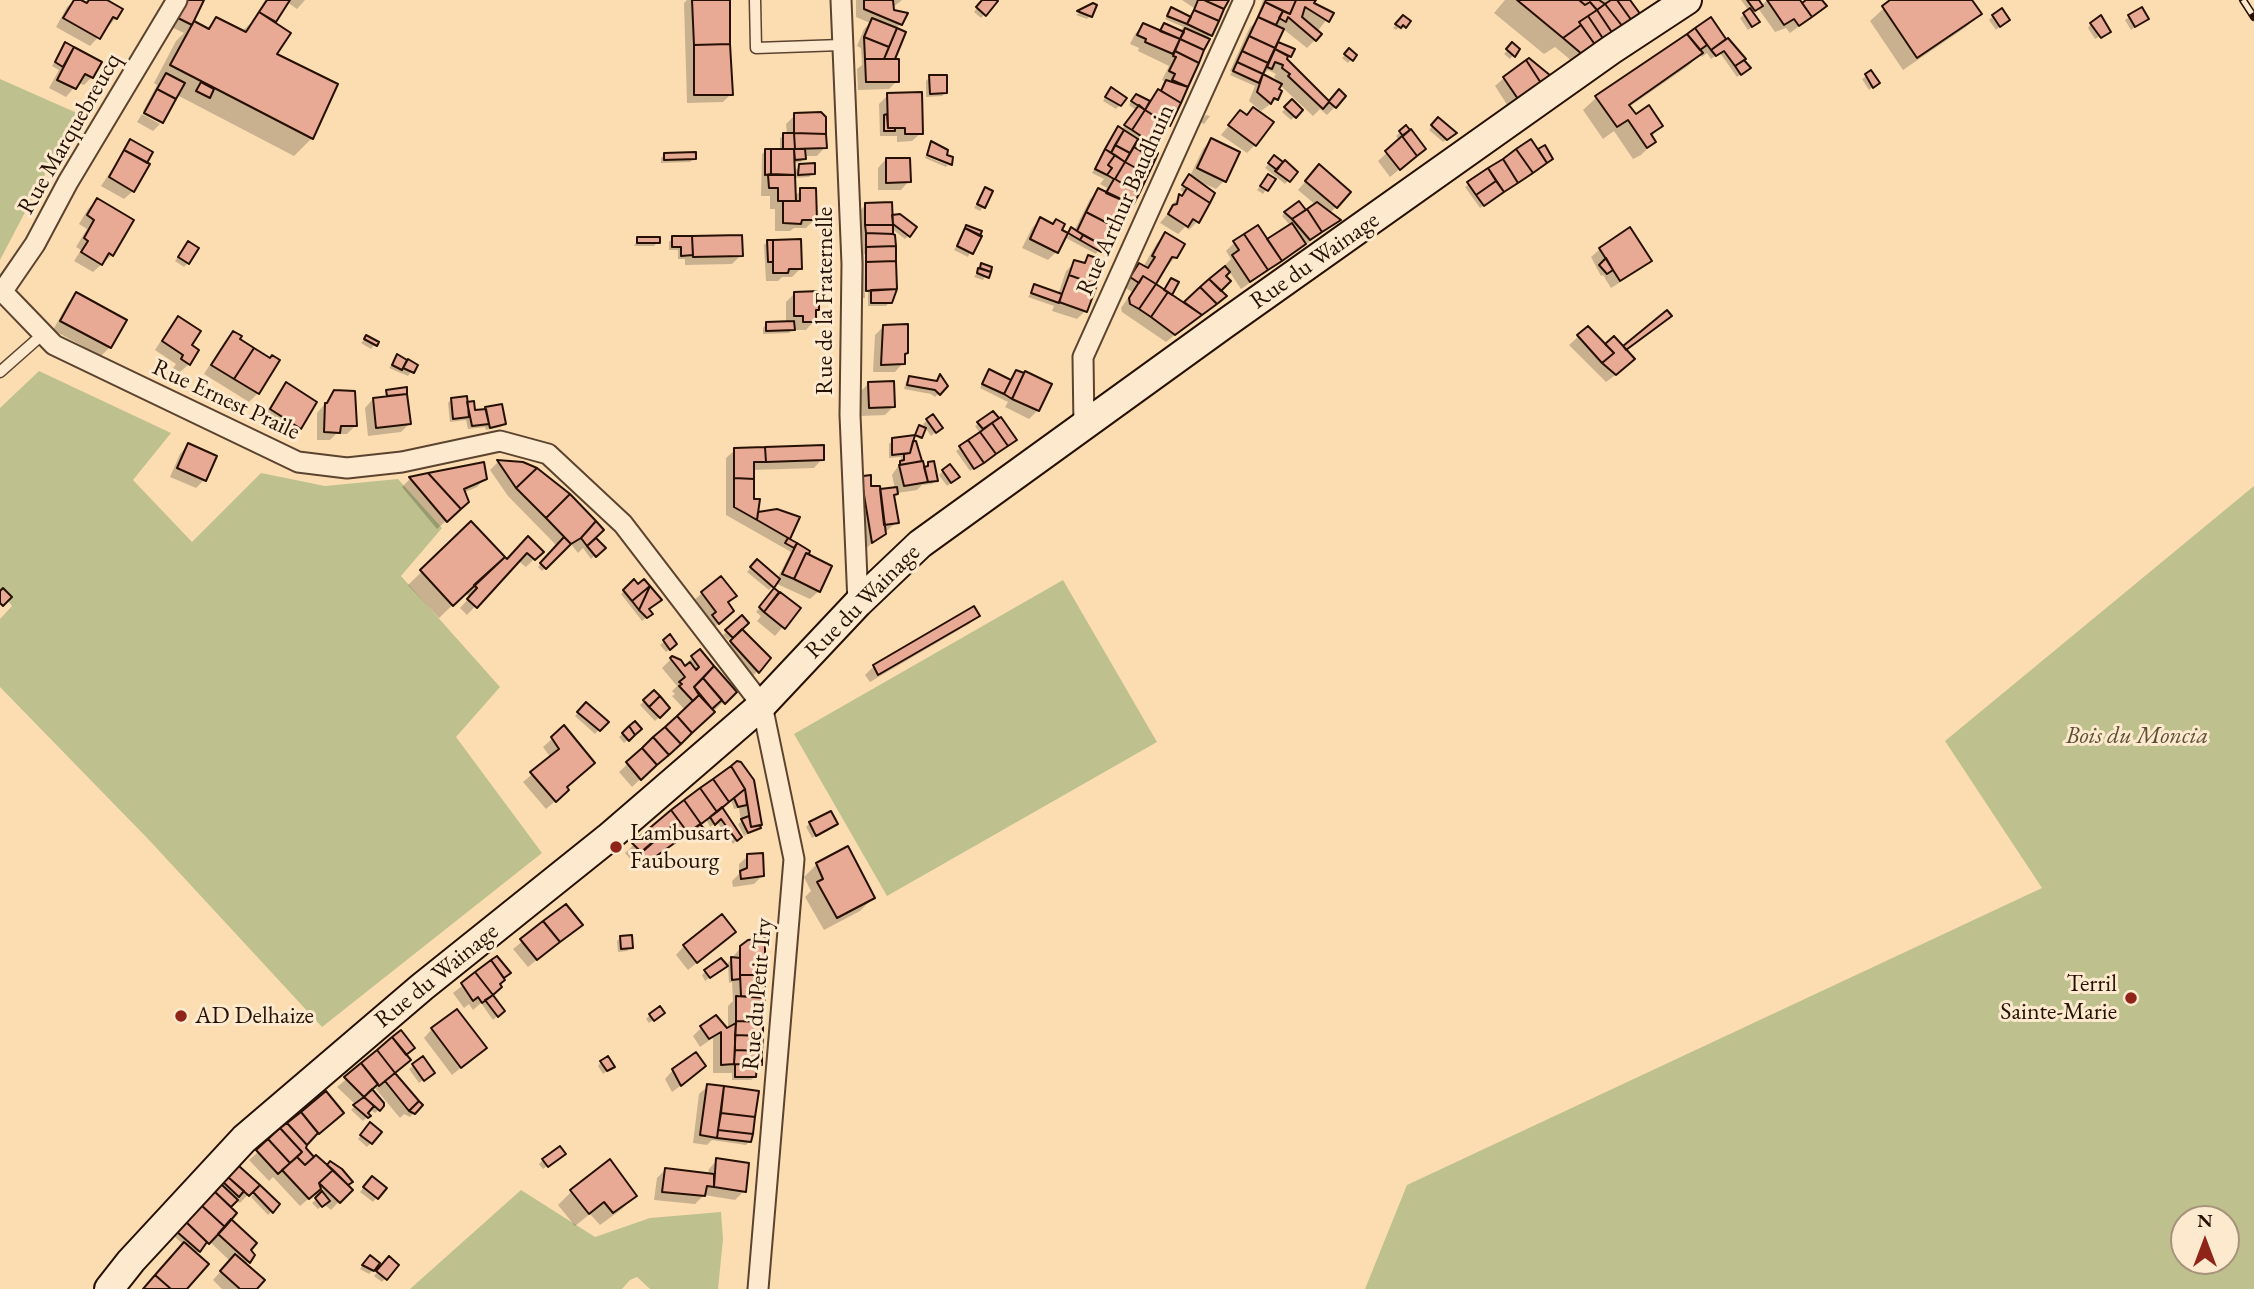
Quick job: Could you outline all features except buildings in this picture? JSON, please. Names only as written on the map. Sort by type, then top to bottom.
[{"type":"main road","name":"Rue du Wainage","points":[[109,1289],[131,1261],[244,1139],[422,987],[608,838],[762,705],[858,603],[920,544],[1223,325],[1687,0]]},
{"type":"street","name":"Rue Marquebreucq","points":[[1,291],[34,244],[177,0]]},
{"type":"street","name":"Rue de la Fraternelle","points":[[841,0],[852,264],[850,415],[858,603]]},
{"type":"street","name":"Rue Arthur Baudhuin","points":[[1084,427],[1083,356],[1244,0]]},
{"type":"street","name":"Rue Ernest Praile","points":[[1,291],[54,345],[299,461],[347,468],[402,461],[500,441],[548,454],[623,524],[762,705]]},
{"type":"street","name":"Rue du Petit Try","points":[[758,1289],[794,859],[762,705]]},
{"type":"lane","points":[[755,0],[756,48],[841,45]]},
{"type":"lane","points":[[0,372],[43,334]]},
{"type":"green space","points":[[0,79],[77,113],[0,260]]},
{"type":"green space","points":[[39,371],[171,433],[133,480],[192,542],[261,473],[325,486],[398,479],[442,528],[401,576],[500,687],[456,737],[542,853],[322,1027],[149,840],[0,687],[0,619],[12,606],[0,589],[0,408]]},
{"type":"green space","name":"Bois du Moncia","points":[[2254,486],[2254,1289],[1365,1289],[1407,1185],[2042,888],[1945,741]]},
{"type":"green space","points":[[1063,580],[1157,742],[887,896],[794,734]]},
{"type":"green space","points":[[521,1190],[595,1237],[650,1218],[721,1212],[723,1239],[718,1289],[650,1289],[637,1277],[622,1289],[410,1289]]},
{"type":"railway","points":[[2243,0],[2254,17]]},
{"type":"place","name":"Lambusart Faubourg","points":[[616,847]]},
{"type":"place","name":"Terril Sainte-Marie","points":[[2131,998]]},
{"type":"place","name":"AD Delhaize","points":[[181,1016]]}]
